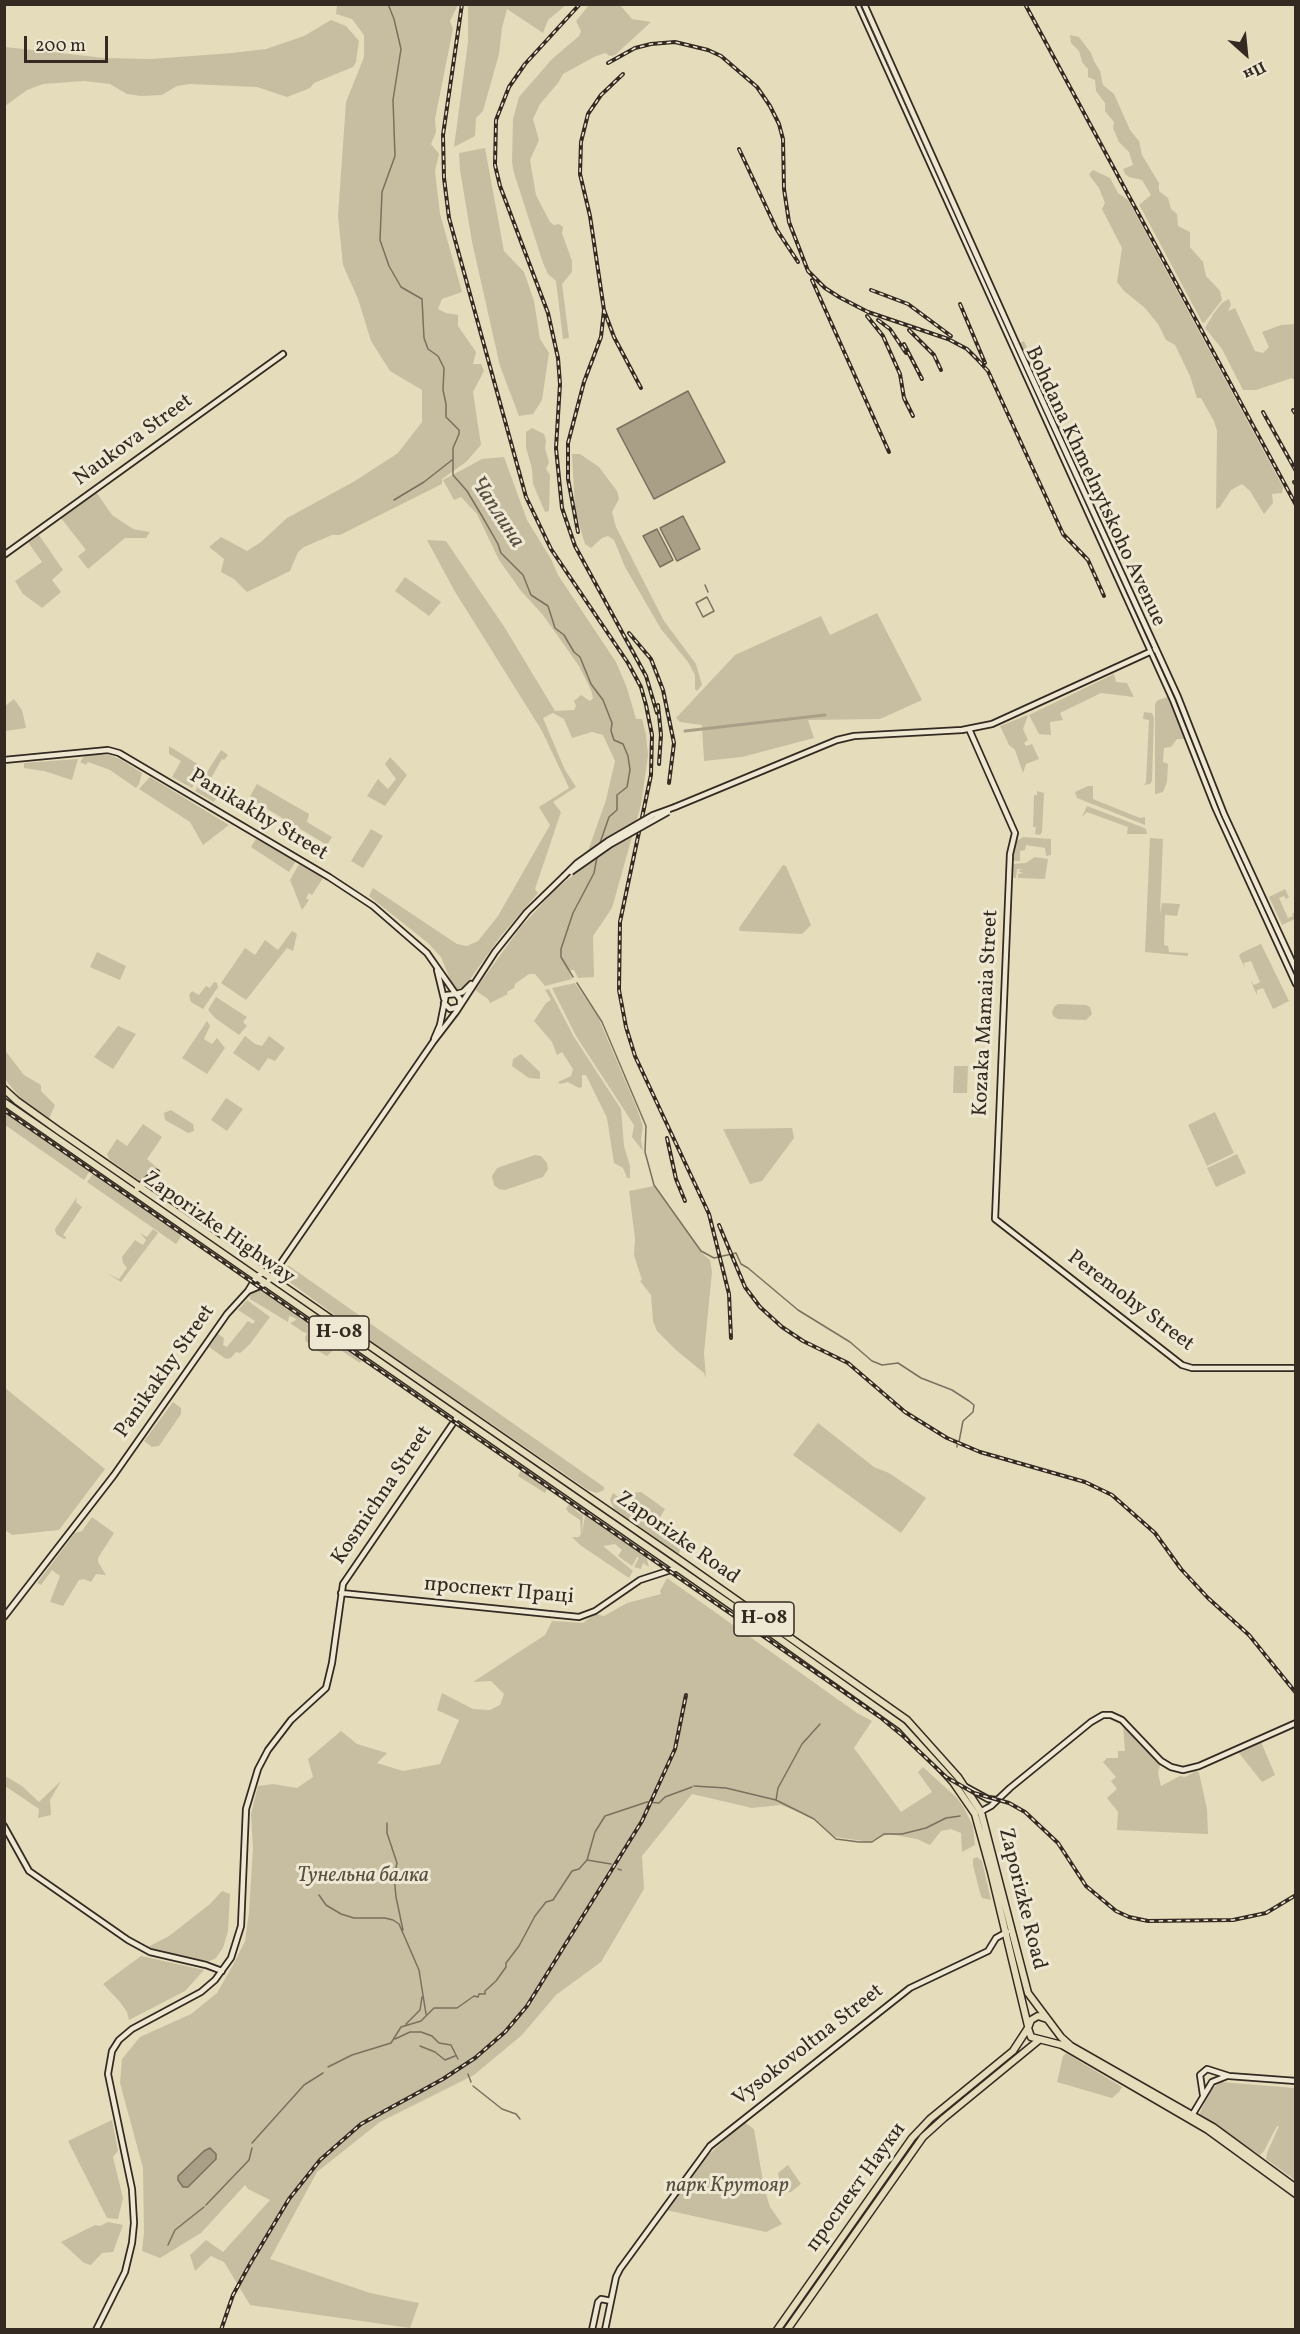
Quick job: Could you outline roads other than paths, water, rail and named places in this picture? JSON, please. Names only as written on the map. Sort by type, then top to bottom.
[{"type":"main road","name":"Bohdana Khmelnytskoho Avenue","points":[[858,4],[1154,650],[1184,709],[1224,814],[1296,970]]},
{"type":"main road","name":"Bohdana Khmelnytskoho Avenue","points":[[864,4],[1154,650],[1215,807],[1296,984]]},
{"type":"main road","name":"Naukova Street","points":[[4,555],[283,354]]},
{"type":"main road","points":[[437,967],[455,994],[460,999],[459,1006],[450,1010],[446,1007],[444,1000],[448,994],[455,994],[466,990],[520,920],[564,876],[608,841],[653,815],[837,740],[854,736],[969,729],[1008,717],[1154,650]]},
{"type":"main road","name":"Kozaka Mamaia Street","points":[[969,729],[1007,812],[1015,835],[1010,854],[995,1219]]},
{"type":"main road","name":"Panikakhy Street","points":[[4,760],[116,751],[356,894],[419,945],[437,967],[444,1000],[440,1025],[433,1042]]},
{"type":"main road","name":"Panikakhy Street","points":[[248,1291],[269,1280],[481,973]]},
{"type":"main road","name":"Zaporizke Highway","points":[[4,1089],[17,1101],[257,1276],[269,1280]]},
{"type":"main road","name":"Zaporizke Highway","points":[[4,1102],[264,1273],[269,1280]]},
{"type":"main road","name":"Peremohy Street","points":[[995,1219],[1182,1365],[1192,1368],[1296,1368]]},
{"type":"main road","name":"Panikakhy Street","points":[[4,1617],[114,1475],[227,1314],[248,1291],[257,1276],[280,1264]]},
{"type":"main road","name":"Zaporizke Road","points":[[269,1280],[679,1565],[897,1713],[924,1737],[966,1787],[978,1813],[1009,1932],[1028,1993],[1061,2037],[1071,2046],[1191,2117],[1296,2194]]},
{"type":"main road","name":"Kosmichna Street","points":[[96,2330],[126,2267],[134,2220],[132,2189],[108,2079],[110,2057],[116,2044],[128,2031],[201,1992],[222,1971],[231,1958],[241,1926],[245,1820],[252,1785],[264,1756],[291,1720],[326,1688],[332,1663],[340,1593],[345,1581],[460,1413]]},
{"type":"main road","name":"Zaporizke Road","points":[[679,1565],[893,1719],[919,1742],[974,1805]]},
{"type":"main road","name":"проспект Праці","points":[[340,1593],[576,1618],[588,1614],[640,1580],[679,1565]]},
{"type":"main road","points":[[978,1813],[1091,1722],[1103,1715],[1111,1715],[1122,1720],[1161,1761],[1183,1770],[1198,1767],[1296,1723]]},
{"type":"main road","name":"Н-08","points":[[966,1787],[987,1799],[997,1800]]},
{"type":"main road","points":[[974,1805],[987,1799]]},
{"type":"main road","points":[[4,1826],[29,1870],[128,1940],[150,1952],[222,1971]]},
{"type":"main road","name":"Zaporizke Road","points":[[1009,1932],[1028,2027]]},
{"type":"main road","name":"Vysokovoltna Street","points":[[605,2330],[620,2269],[700,2157],[713,2143],[910,1988],[988,1951],[996,1938],[1009,1932]]},
{"type":"main road","points":[[1041,2016],[1048,2020],[1051,2031],[1041,2040],[1031,2037],[1028,2027],[1034,2018],[1041,2016]]},
{"type":"main road","name":"проспект Науки","points":[[777,2330],[912,2138],[930,2119],[1013,2052],[1028,2027]]},
{"type":"main road","name":"Zaporizke Road","points":[[1041,2040],[1062,2045],[1219,2131],[1296,2188]]},
{"type":"main road","name":"проспект Науки","points":[[787,2330],[923,2137],[1041,2040]]},
{"type":"main road","points":[[1203,2095],[1200,2075],[1203,2070],[1213,2070],[1229,2076],[1296,2081]]},
{"type":"main road","points":[[1191,2117],[1213,2081],[1215,2076],[1213,2070]]},
{"type":"main road","points":[[1202,2080],[1207,2083],[1229,2076]]},
{"type":"main road","points":[[592,2330],[597,2305],[601,2299],[611,2301]]},
{"type":"waterway","name":"Чаплина","points":[[388,4],[401,49],[393,100],[395,156],[382,192],[380,240],[389,266],[401,287],[422,299],[424,338],[428,349],[438,356],[444,368],[443,390],[446,417],[459,430],[453,448],[453,475],[467,491],[501,553],[523,575],[531,595],[548,606],[555,628],[564,635],[574,652],[580,657],[591,684],[603,700],[612,723],[611,731],[614,740],[623,744],[628,756],[630,770],[627,787],[617,795],[617,810],[609,817],[600,843]]},
{"type":"waterway","points":[[394,500],[424,482],[452,460]]},
{"type":"waterway","points":[[705,585],[708,592]]},
{"type":"waterway","points":[[707,597],[714,611],[703,617],[696,603],[707,597]]},
{"type":"waterway","points":[[685,731],[825,715]]},
{"type":"waterway","name":"Чаплина","points":[[573,977],[561,957],[561,949],[573,913],[594,873],[597,857]]},
{"type":"waterway","points":[[577,983],[602,1022],[646,1126],[645,1152],[654,1185],[701,1251],[714,1258],[736,1253],[741,1264],[798,1310],[850,1342],[872,1361],[882,1365],[898,1363],[921,1378],[952,1390],[969,1401],[974,1405],[973,1412],[963,1421],[959,1442]]},
{"type":"waterway","points":[[776,1800],[778,1788],[802,1744],[820,1724]]},
{"type":"waterway","points":[[694,1786],[726,1788],[776,1800],[814,1819],[836,1839],[859,1842],[872,1842],[884,1834],[902,1834],[926,1828],[946,1818],[960,1816]]},
{"type":"waterway","points":[[328,2067],[352,2055],[391,2043],[401,2027],[421,2021],[434,2008],[457,2008],[474,1996],[485,1994],[485,1991],[506,1967],[506,1963],[519,1946],[535,1916],[546,1902],[553,1900],[572,1871],[579,1869],[587,1860],[595,1832],[605,1816],[647,1802],[659,1803],[665,1797],[692,1787]]},
{"type":"waterway","points":[[387,1823],[387,1833],[397,1863],[394,1876],[403,1930]]},
{"type":"waterway","points":[[587,1860],[611,1864]]},
{"type":"waterway","points":[[319,1895],[326,1905],[341,1914],[354,1918],[385,1918],[399,1924],[419,1970],[426,2014]]},
{"type":"waterway","points":[[406,2024],[420,2010],[422,1997]]},
{"type":"waterway","points":[[395,2039],[410,2032],[421,2032],[432,2036],[439,2043],[451,2045],[458,2059]]},
{"type":"waterway","points":[[420,2046],[435,2052],[445,2060],[455,2056]]},
{"type":"waterway","points":[[252,2143],[304,2085],[323,2073]]},
{"type":"waterway","points":[[468,2074],[471,2082]]},
{"type":"waterway","points":[[473,2086],[502,2109],[516,2114],[520,2119]]},
{"type":"waterway","points":[[206,2205],[249,2160],[252,2148]]},
{"type":"waterway","points":[[168,2245],[175,2230],[204,2207]]},
{"type":"tram line","points":[[860,4],[1175,699],[1221,815],[1296,978]]},
{"type":"railway","points":[[462,4],[443,135],[444,178],[449,218],[526,497],[551,549],[628,663],[641,687],[646,705],[652,735],[651,775],[620,922],[619,990],[626,1027],[635,1056],[709,1214],[729,1294],[731,1338]]},
{"type":"railway","points":[[580,4],[525,64],[509,87],[496,120],[495,165],[500,186],[548,313],[558,358],[560,384],[556,448],[562,508],[575,546],[646,676],[657,713]]},
{"type":"railway","points":[[1025,4],[1296,505]]},
{"type":"railway","points":[[608,63],[635,48],[675,42],[708,50],[721,56],[757,87],[779,124],[783,139],[784,189],[789,222],[808,271],[825,288],[868,312],[948,339],[967,349],[988,371],[1063,534],[1088,560],[1104,596]]},
{"type":"railway","points":[[623,74],[601,95],[588,114],[581,142],[580,174],[590,216],[604,310],[614,337],[641,388]]},
{"type":"railway","points":[[739,149],[777,230],[798,262]]},
{"type":"railway","points":[[812,280],[889,452]]},
{"type":"railway","points":[[871,290],[908,304],[951,336]]},
{"type":"railway","points":[[960,304],[985,363]]},
{"type":"railway","points":[[578,532],[568,479],[568,443],[584,382],[601,337],[604,310]]},
{"type":"railway","points":[[867,316],[883,336],[900,374],[904,398],[913,416]]},
{"type":"railway","points":[[878,320],[890,329],[906,353]]},
{"type":"railway","points":[[909,330],[934,355],[941,370]]},
{"type":"railway","points":[[904,344],[922,379]]},
{"type":"railway","points":[[1293,410],[1296,414]]},
{"type":"railway","points":[[1263,412],[1296,471]]},
{"type":"railway","points":[[629,633],[651,659],[663,690],[674,743],[669,783]]},
{"type":"railway","points":[[658,705],[661,735],[659,764]]},
{"type":"railway","points":[[4,1110],[880,1717],[946,1777],[974,1793],[1009,1803],[1025,1812],[1058,1843],[1086,1886],[1116,1911],[1129,1917],[1148,1921],[1233,1920],[1266,1913],[1296,1895]]},
{"type":"railway","points":[[667,1138],[676,1179],[685,1201]]},
{"type":"railway","points":[[719,1225],[745,1287],[760,1307],[782,1327],[803,1341],[848,1363],[905,1412],[947,1438],[980,1452],[1085,1482],[1112,1495],[1155,1533],[1181,1569],[1208,1598],[1249,1635],[1296,1693]]},
{"type":"railway","points":[[221,2330],[233,2295],[250,2264],[289,2199],[320,2160],[361,2124],[443,2079],[475,2058],[505,2032],[527,2006],[642,1821],[675,1749],[686,1695]]},
{"type":"park label","name":"Тунельна балка","points":[[363,1877]]},
{"type":"park label","name":"парк Крутояр","points":[[727,2187]]}]
